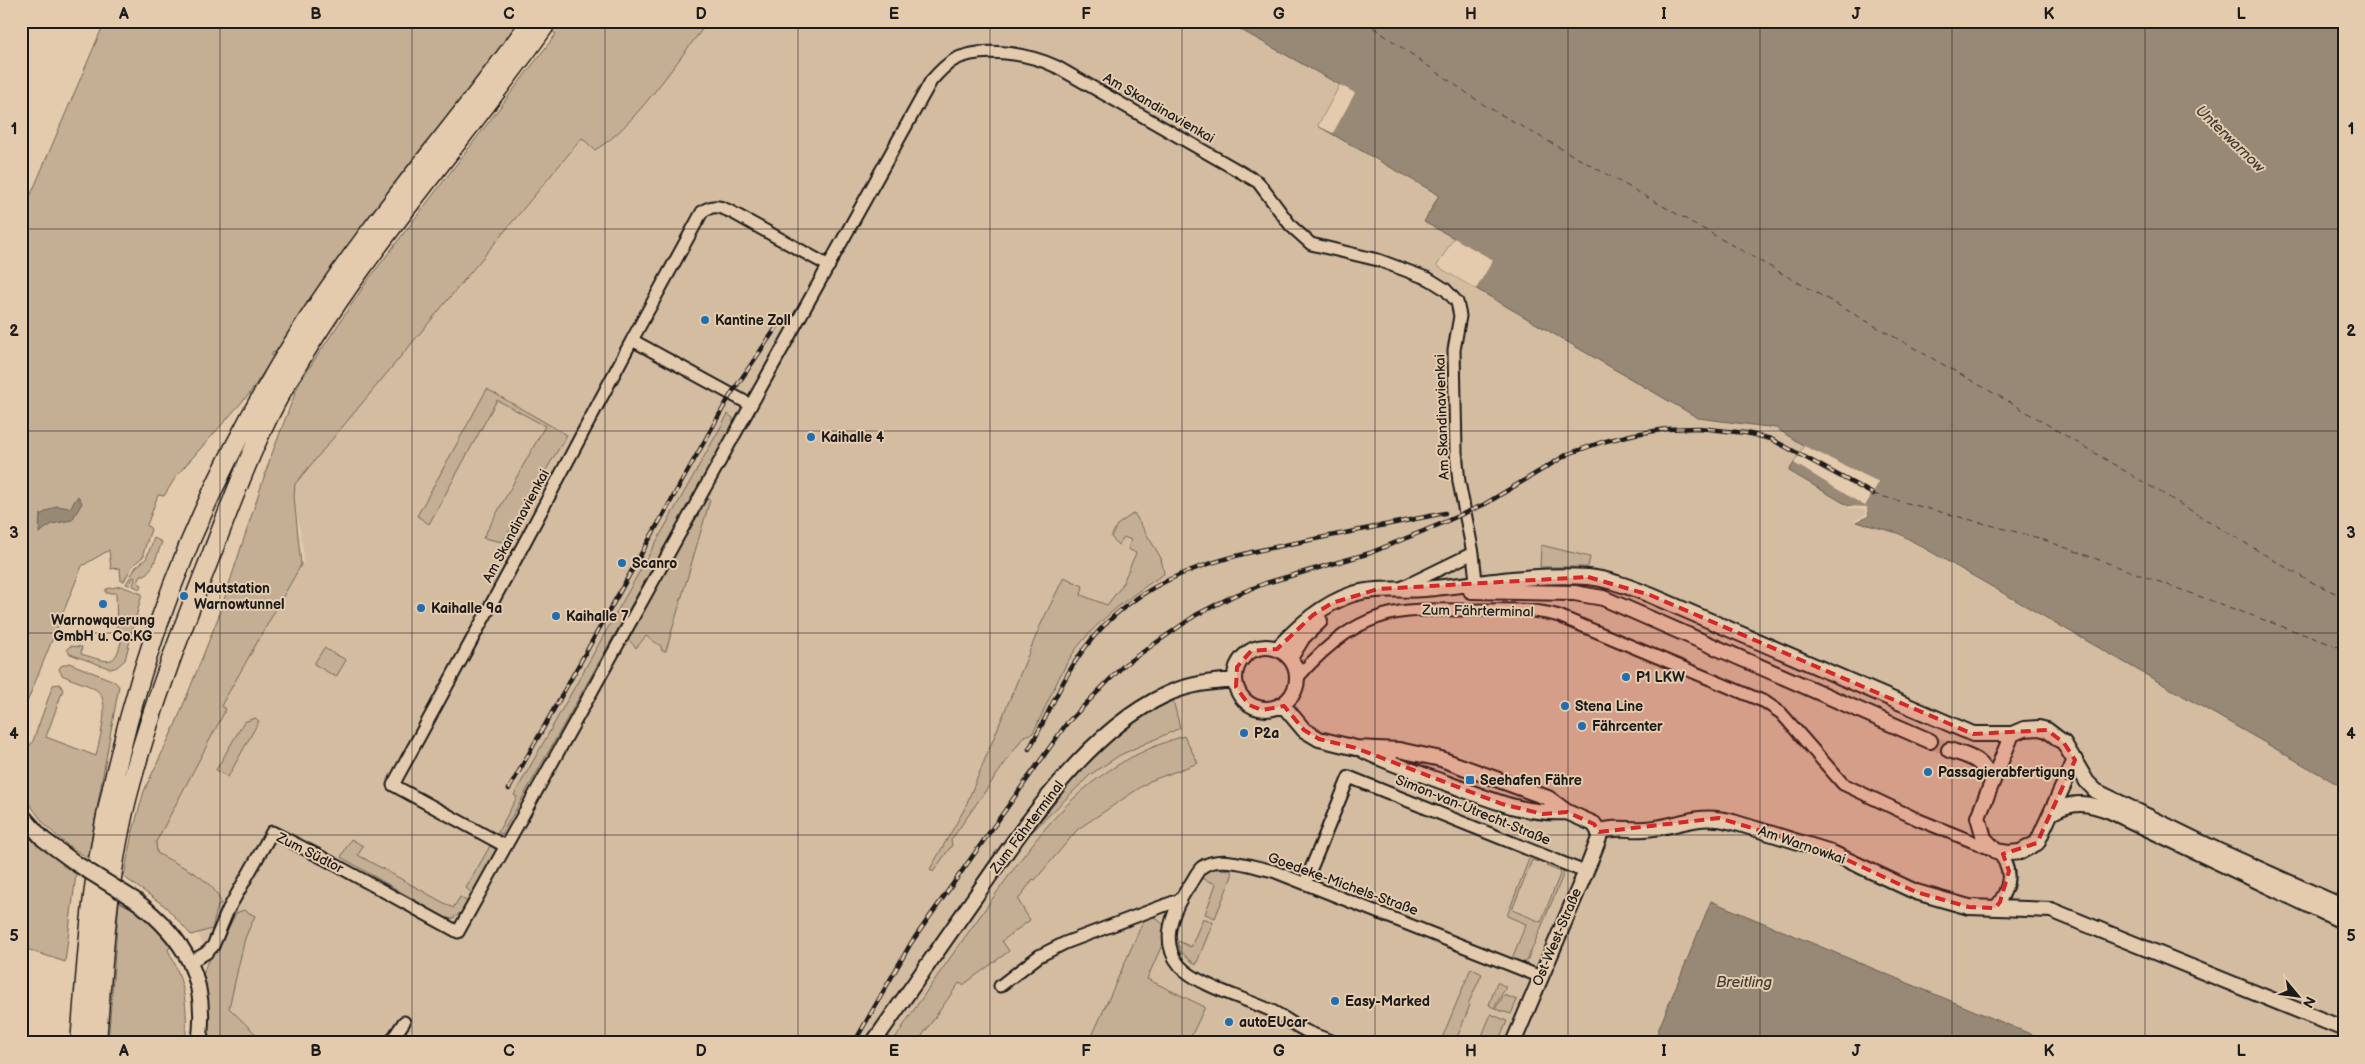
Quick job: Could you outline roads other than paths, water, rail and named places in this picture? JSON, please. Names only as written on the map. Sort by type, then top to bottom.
[{"type":"highway","points":[[80,1043],[93,894],[114,778],[141,673],[211,492],[279,367],[332,284],[385,210],[493,75],[538,24]]},
{"type":"highway","points":[[97,1043],[104,949],[114,870],[130,785],[194,598],[268,418],[285,386],[354,279],[504,84],[538,24]]},
{"type":"street","name":"Am Skandinavienkai","points":[[458,932],[829,266],[921,95],[941,69],[955,59],[970,54],[1014,54],[1045,61],[1258,182],[1290,226],[1311,244],[1378,260],[1430,279],[1445,289],[1457,302],[1460,316],[1454,350],[1456,452],[1477,586]]},
{"type":"street","points":[[751,405],[632,340],[702,212],[710,206],[719,206],[829,266]]},
{"type":"street","name":"Am Skandinavienkai","points":[[505,846],[393,784],[511,568],[632,340]]},
{"type":"street","points":[[1399,589],[1473,553]]},
{"type":"street","name":"Zum Fährterminal","points":[[1277,649],[1313,615],[1353,594],[1378,589],[1477,586],[1588,577],[1637,590],[1973,734],[2012,734]]},
{"type":"street","name":"Zum Fährterminal","points":[[1290,658],[1303,637],[1314,626],[1342,608],[1372,598],[1477,586],[1574,593],[1603,598],[1930,741]]},
{"type":"street","name":"Zum Fährterminal","points":[[1283,705],[1294,693],[1297,678],[1324,649],[1352,628],[1390,613],[1421,610],[1529,610],[1559,616],[1755,698],[1781,713],[1843,784],[1919,820],[1996,851]]},
{"type":"street","points":[[1297,678],[1295,667],[1290,658],[1277,649],[1257,648],[1245,655],[1237,666],[1235,680],[1239,694],[1249,704],[1255,708],[1270,710],[1283,705],[1292,718],[1308,733],[1326,741],[1356,748],[1399,750],[1441,759],[1548,798],[1567,812],[1594,824],[1598,832]]},
{"type":"street","name":"Zum Fährterminal","points":[[873,1043],[1027,824],[1077,764],[1111,732],[1157,699],[1198,683],[1235,680]]},
{"type":"street","points":[[1995,908],[2008,882],[2009,871],[2005,860],[1984,838],[1978,817],[2012,734],[2024,729],[2039,728],[2047,730],[2064,743],[2087,782],[2096,791],[2344,907]]},
{"type":"street","points":[[1356,748],[1394,765],[1502,804],[1543,814],[1567,812]]},
{"type":"street","points":[[1949,750],[1979,761],[1986,767],[1992,781]]},
{"type":"street","points":[[1996,851],[2020,852],[2037,843],[2053,812],[2075,760]]},
{"type":"street","name":"Simon-van-Utrecht-Straße","points":[[1305,883],[1349,777],[1585,872]]},
{"type":"street","points":[[2053,812],[2062,806],[2075,803],[2090,804],[2126,818],[2344,922]]},
{"type":"street","points":[[21,814],[43,839],[77,864],[135,900],[167,928],[190,962],[201,1001],[199,1043]]},
{"type":"street","name":"Am Warnowkai","points":[[1598,832],[1607,828],[1646,829],[1698,818],[1719,818],[1828,850],[1916,892],[1969,907],[2051,910],[2344,1029]]},
{"type":"street","name":"Zum Südtor","points":[[190,962],[206,953],[213,946],[228,910],[272,832],[458,932]]},
{"type":"street","name":"Ost-West-Straße","points":[[1513,1043],[1599,838],[1598,832]]},
{"type":"street","name":"Goedeke-Michels-Straße","points":[[1336,1043],[1308,1032],[1273,1012],[1193,976],[1180,965],[1172,951],[1169,934],[1171,918],[1179,900],[1202,867],[1217,862],[1227,862],[1272,871],[1541,977]]},
{"type":"street","points":[[1000,986],[1038,956],[1065,943],[1179,900]]},
{"type":"street","points":[[390,1043],[404,1022]]},
{"type":"water","name":"Unterwarnow","points":[[1225,21],[2344,21],[2344,788],[1898,533],[1856,522],[1868,516],[1867,508],[1849,506],[1789,471],[1804,446],[1776,428],[1698,418],[1437,266],[1454,238],[1424,222],[1439,195],[1318,126],[1340,85]]},
{"type":"water","points":[[78,496],[82,503],[72,520],[52,524],[39,533],[40,515],[56,506],[70,508]]},
{"type":"water","name":"Breitling","points":[[1711,901],[2052,1043],[1653,1043]]},
{"type":"tunnel","points":[[1930,741],[1949,750]]},
{"type":"railway","points":[[509,789],[731,394],[778,325]]},
{"type":"railway","points":[[854,1043],[911,943],[1067,723],[1124,665],[1196,615],[1233,596],[1266,583],[1370,553],[1438,525],[1485,504],[1568,454],[1602,442],[1635,434],[1667,429],[1699,428],[1746,433],[1771,439],[1873,494]]},
{"type":"railway","points":[[1029,749],[1084,649],[1106,623],[1131,602],[1157,586],[1185,572],[1246,554],[1445,513]]},
{"type":"place","name":"Kantine Zoll","points":[[705,320]]},
{"type":"place","name":"Kaihalle 4","points":[[811,437]]},
{"type":"place","name":"Scanro","points":[[622,563]]},
{"type":"place","name":"Mautstation Warnowtunnel","points":[[184,596]]},
{"type":"place","name":"Warnowquerung GmbH u. Co.KG","points":[[103,604]]},
{"type":"place","name":"Kaihalle 9a","points":[[421,608]]},
{"type":"place","name":"Kaihalle 7","points":[[556,616]]},
{"type":"place","name":"P1 LKW","points":[[1626,677]]},
{"type":"place","name":"Stena Line","points":[[1565,706]]},
{"type":"place","name":"Fährcenter","points":[[1582,726]]},
{"type":"place","name":"P2a","points":[[1244,733]]},
{"type":"place","name":"Passagierabfertigung","points":[[1928,772]]},
{"type":"place","name":"Seehafen Fähre","points":[[1470,780]]},
{"type":"place","name":"Easy-Marked","points":[[1335,1001]]},
{"type":"place","name":"autoEUcar","points":[[1229,1022]]}]
